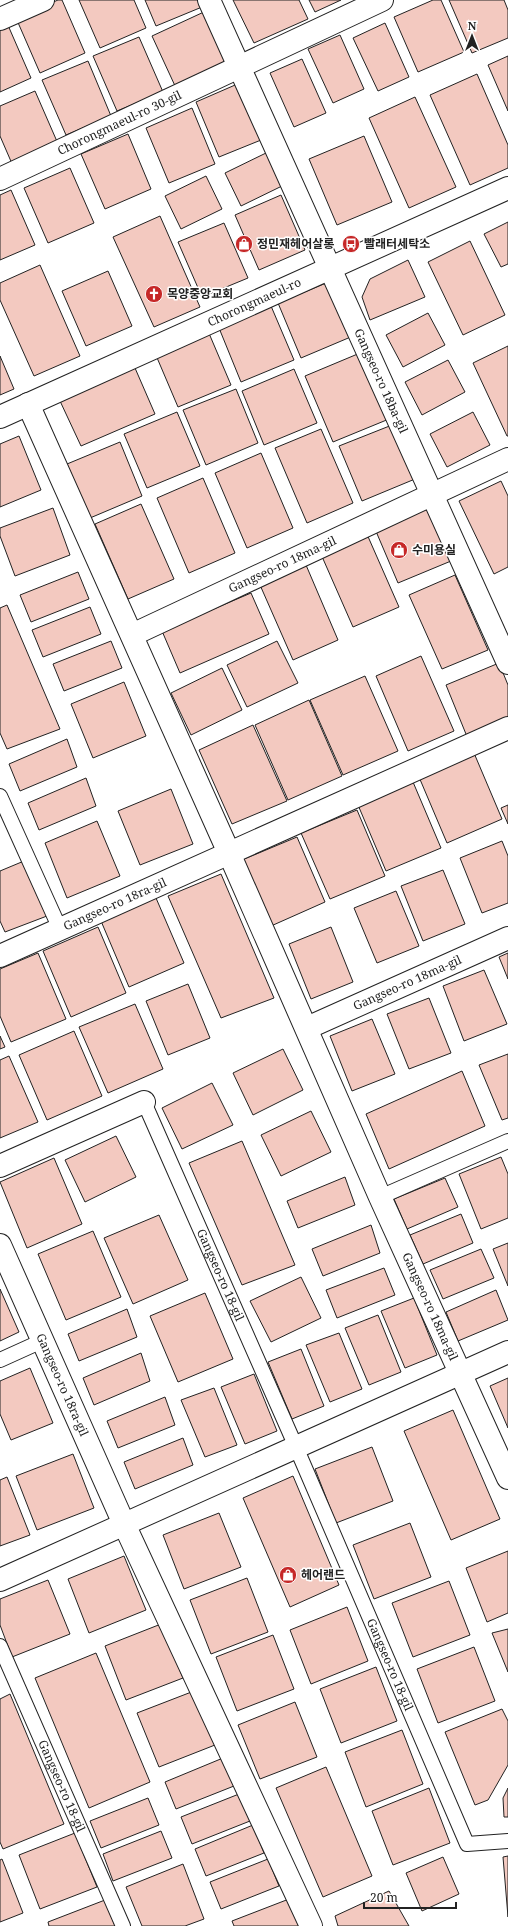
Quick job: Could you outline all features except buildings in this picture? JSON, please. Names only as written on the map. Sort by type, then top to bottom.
[{"type":"street","points":[[0,19],[42,0]]},
{"type":"street","points":[[209,0],[330,268]]},
{"type":"street","name":"Chorongmaeul-ro 30-gil","points":[[0,179],[382,0]]},
{"type":"street","name":"Chorongmaeul-ro","points":[[0,417],[508,188]]},
{"type":"street","name":"Gangseo-ro 18ba-gil","points":[[330,268],[508,663]]},
{"type":"street","name":"Gangseo-ro 18ma-gil","points":[[28,404],[307,1028],[380,1197],[461,1372]]},
{"type":"street","points":[[432,493],[508,459]]},
{"type":"street","name":"Gangseo-ro 18ma-gil","points":[[132,635],[432,493]]},
{"type":"street","points":[[229,853],[508,728]]},
{"type":"street","name":"Gangseo-ro 18ra-gil","points":[[0,956],[229,853]]},
{"type":"street","name":"Gangseo-ro 18ma-gil","points":[[307,1028],[508,938]]},
{"type":"street","points":[[0,1166],[144,1102]]},
{"type":"street","name":"Gangseo-ro 18ra-gil","points":[[0,1245],[124,1524]]},
{"type":"street","points":[[0,1580],[508,1352]]},
{"type":"street","points":[[461,1372],[508,1478]]},
{"type":"street","points":[[124,1524],[311,1926]]},
{"type":"lane","points":[[0,796],[60,929]]},
{"type":"lane","name":"Gangseo-ro 18-gil","points":[[144,1102],[296,1447],[467,1844],[508,1841]]},
{"type":"lane","points":[[380,1197],[508,1141]]},
{"type":"lane","points":[[0,1360],[42,1341]]},
{"type":"lane","name":"Gangseo-ro 18-gil","points":[[0,1646],[123,1926]]},
{"type":"place","name":"정민재헤어살롱","points":[[244,244]]},
{"type":"place","name":"빨래터세탁소","points":[[351,244]]},
{"type":"place","name":"목양중앙교회","points":[[154,294]]},
{"type":"place","name":"수미용실","points":[[399,550]]},
{"type":"place","name":"헤어랜드","points":[[288,1575]]}]
